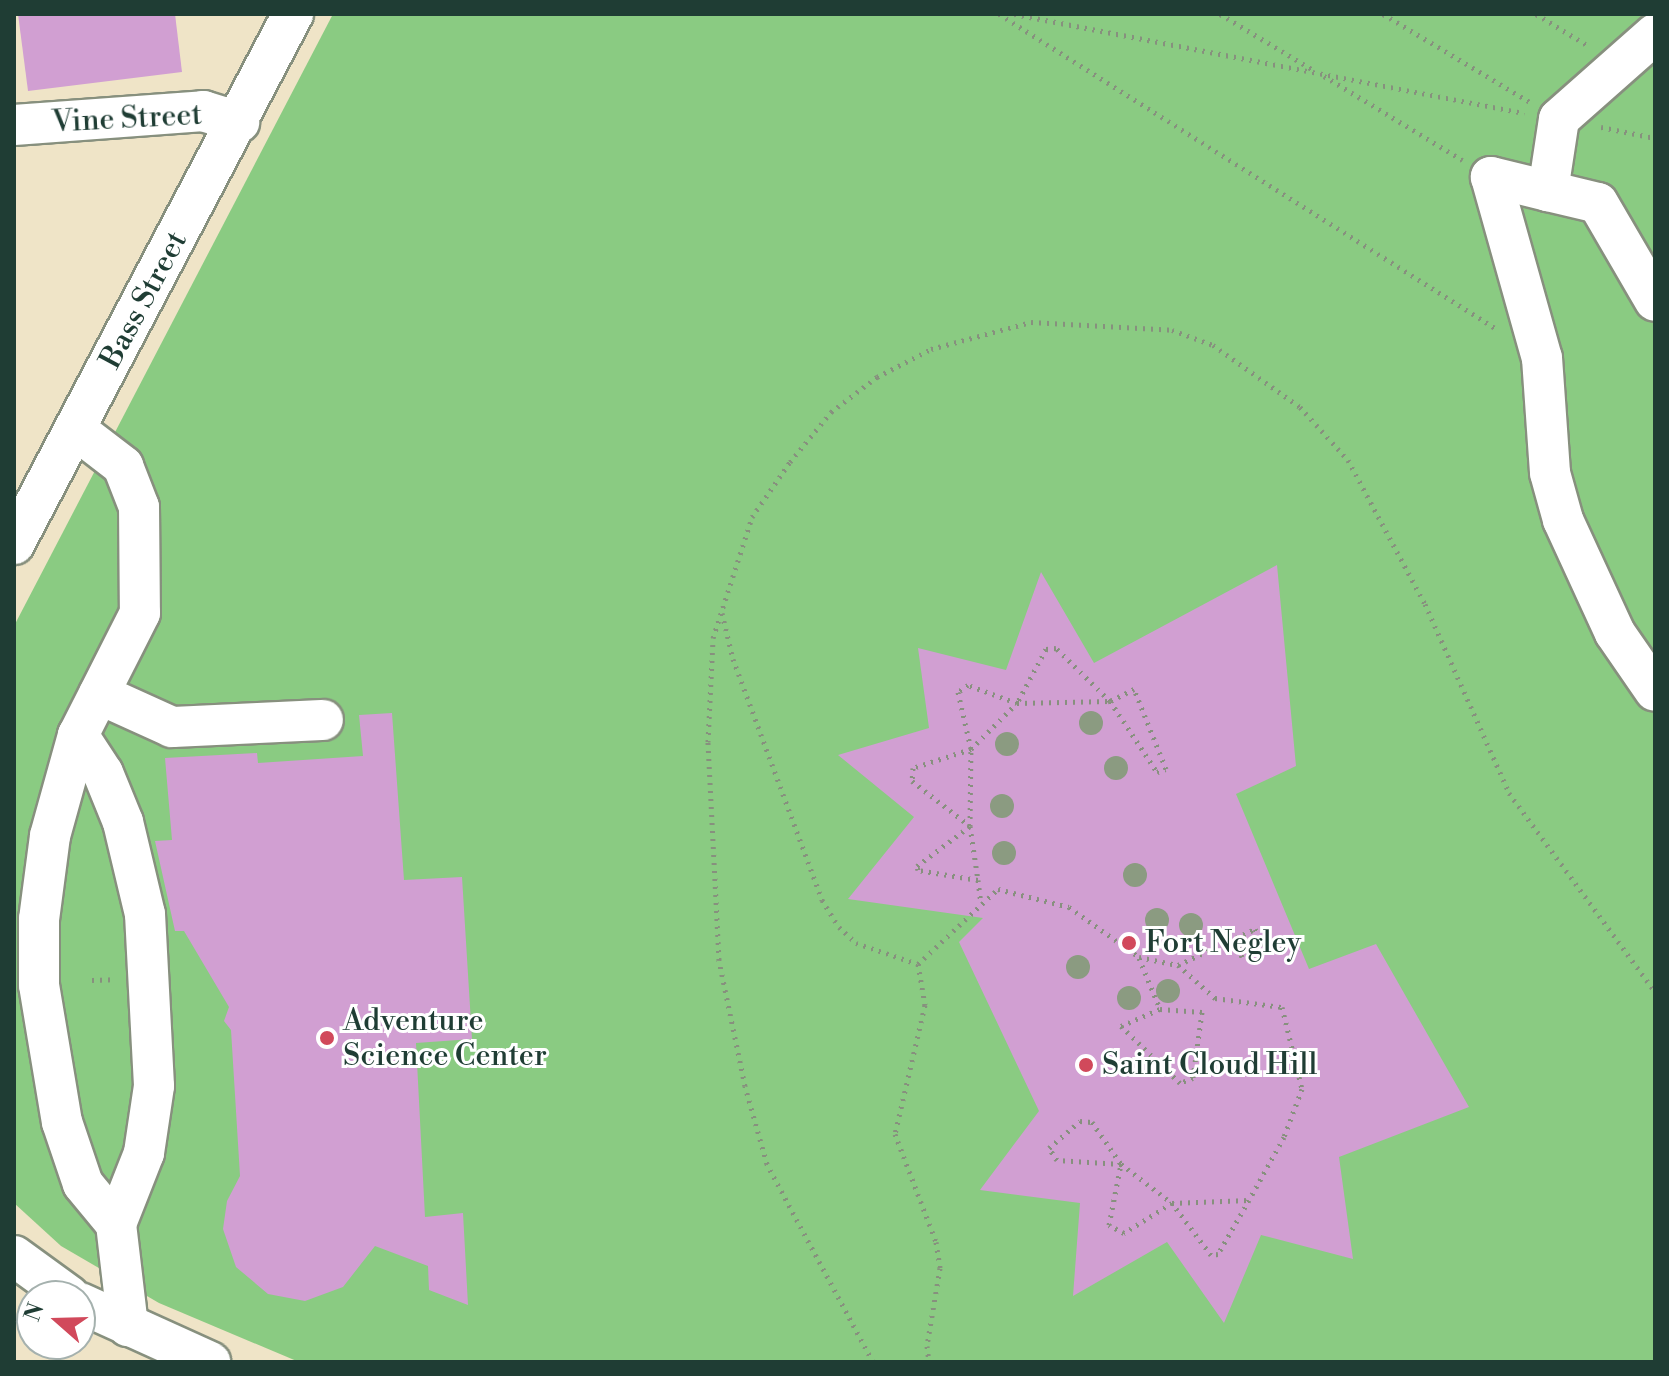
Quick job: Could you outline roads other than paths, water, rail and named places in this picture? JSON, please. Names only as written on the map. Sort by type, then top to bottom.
[{"type":"street","points":[[258,14],[272,55]]},
{"type":"street","name":"Bass Street","points":[[14,544],[239,122],[293,14]]},
{"type":"street","points":[[1548,191],[1559,119],[1655,34]]},
{"type":"street","name":"Vine Street","points":[[14,125],[203,111],[239,122]]},
{"type":"street","points":[[1655,301],[1598,203],[1491,177],[1542,358],[1550,473],[1563,520],[1615,633],[1655,691]]},
{"type":"street","points":[[75,429],[123,466],[139,507],[140,613],[78,735],[50,836],[39,919],[39,985],[62,1122],[83,1184],[116,1224]]},
{"type":"street","points":[[99,694],[172,727],[323,720]]},
{"type":"street","points":[[78,735],[103,773],[123,822],[147,945],[153,1045],[150,1127],[116,1224],[128,1326]]},
{"type":"street","points":[[14,1256],[47,1280]]},
{"type":"street","points":[[96,1311],[210,1362]]},
{"type":"place","name":"Fort Negley","points":[[1129,943]]},
{"type":"place","name":"Adventure Science Center","points":[[327,1038]]},
{"type":"place","name":"Saint Cloud Hill","points":[[1086,1065]]}]
